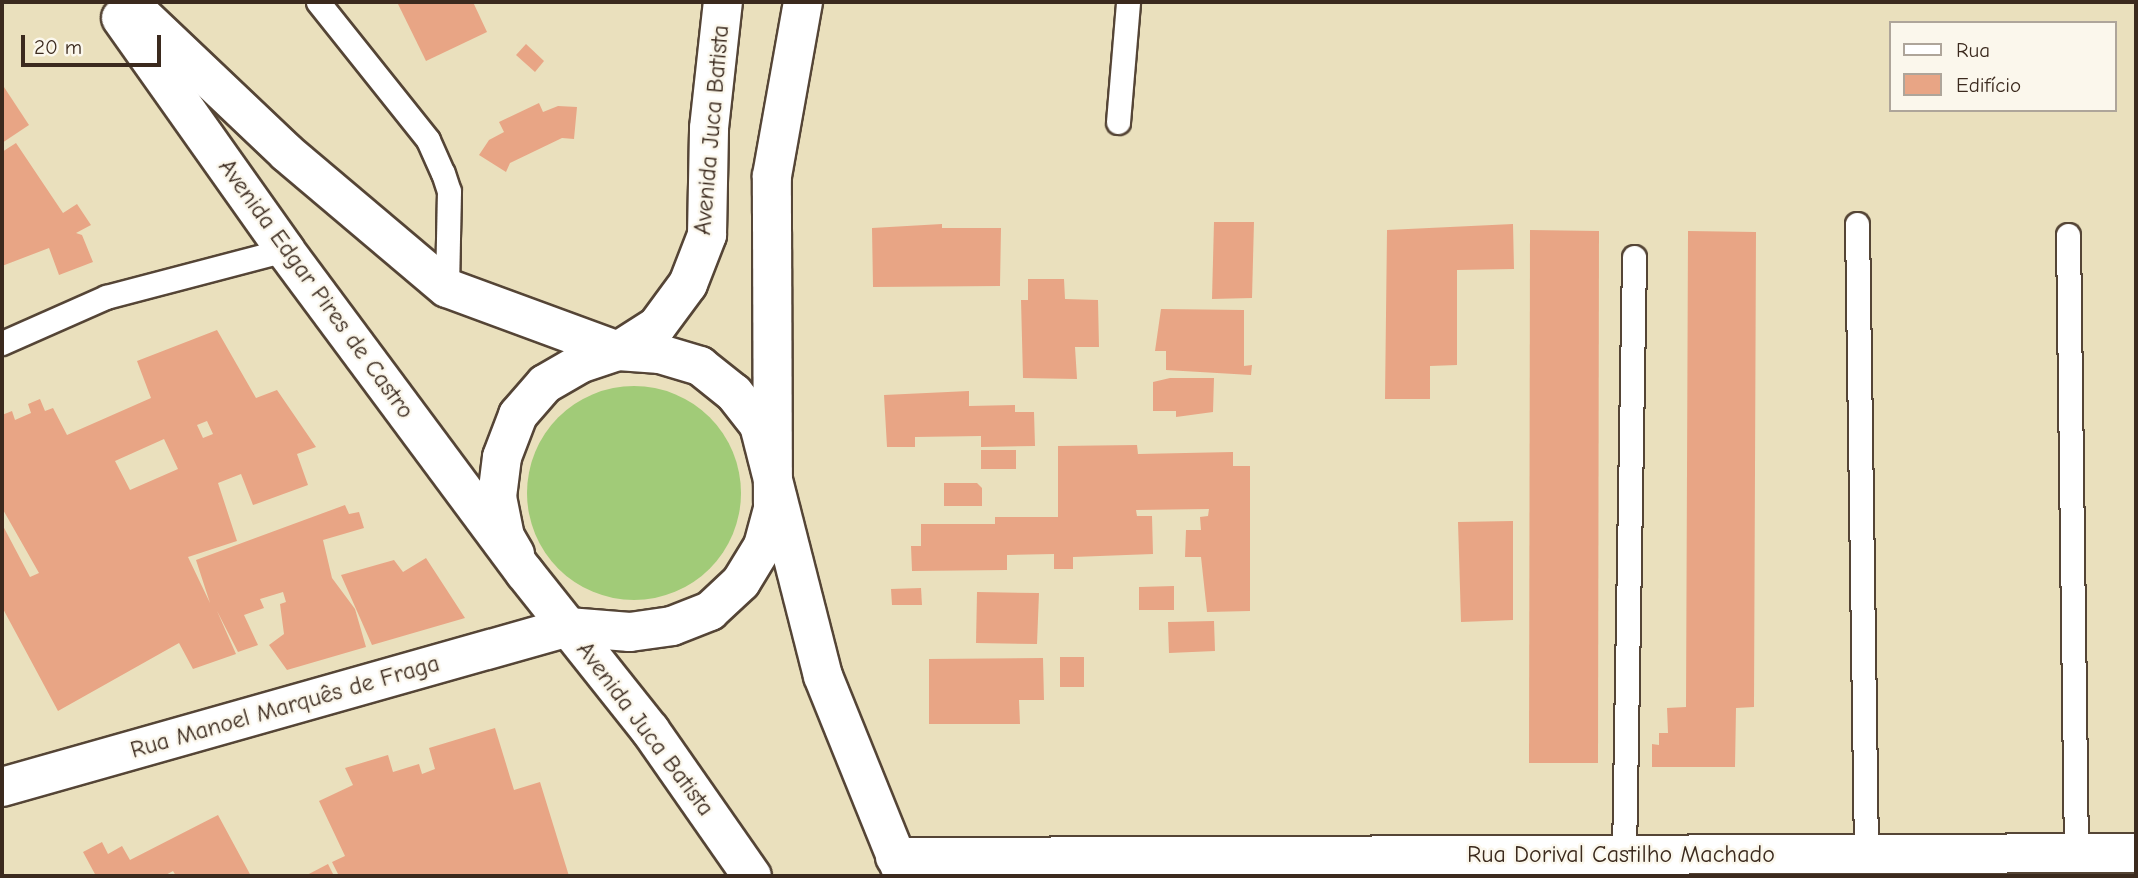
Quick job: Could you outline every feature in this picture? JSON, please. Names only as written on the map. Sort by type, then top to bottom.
[{"type":"main road","name":"Avenida Edgar Pires de Castro","points":[[109,2],[285,250],[525,573]]},
{"type":"main road","name":"Avenida Edgar Pires de Castro","points":[[128,2],[287,153],[447,288],[618,351],[660,354],[700,366],[734,393],[759,425],[774,471]]},
{"type":"main road","name":"Avenida Juca Batista","points":[[618,351],[657,326],[688,284],[707,235],[709,128],[723,2]]},
{"type":"main road","name":"Avenida Juca Batista","points":[[568,627],[630,632],[672,625],[710,611],[741,582],[763,546],[773,508],[774,471],[772,176],[803,2]]},
{"type":"main road","points":[[568,627],[525,573],[505,537],[497,497],[502,457],[518,415],[545,384],[579,363],[618,351]]},
{"type":"main road","name":"Avenida Juca Batista","points":[[774,471],[823,676],[900,867]]},
{"type":"main road","name":"Avenida Juca Batista","points":[[568,627],[650,730],[752,876]]},
{"type":"main road","name":"Rua Manoel Marquês de Fraga","points":[[2,788],[568,627]]},
{"type":"main road","name":"Rua Dorival Castilho Machado","points":[[900,867],[1624,855],[2136,853]]},
{"type":"lane","points":[[318,2],[428,140],[443,173],[449,191],[447,288]]},
{"type":"lane","points":[[1118,122],[1128,2]]},
{"type":"lane","points":[[1857,224],[1866,855]]},
{"type":"lane","points":[[2067,235],[2076,853]]},
{"type":"lane","points":[[2,343],[106,297],[285,250]]},
{"type":"lane","points":[[1624,855],[1634,257]]},
{"type":"green space","points":[[634,386],[675,394],[710,417],[733,452],[741,493],[733,534],[710,569],[675,592],[634,600],[593,592],[558,569],[535,534],[527,493],[535,452],[558,417],[593,394]]},
{"type":"building","points":[[397,2],[473,2],[487,32],[426,61]]},
{"type":"building","points":[[526,44],[544,61],[535,72],[516,55]]},
{"type":"building","points":[[2,84],[29,125],[2,143]]},
{"type":"building","points":[[539,103],[543,112],[558,106],[577,107],[574,139],[562,138],[510,163],[506,172],[479,155],[489,140],[504,132],[499,122]]},
{"type":"building","points":[[16,143],[63,213],[77,204],[91,225],[76,233],[82,235],[93,262],[59,275],[49,248],[2,266],[2,152]]},
{"type":"building","points":[[1214,222],[1254,222],[1252,298],[1212,299]]},
{"type":"building","points":[[942,224],[942,228],[1001,228],[1000,286],[873,287],[872,228]]},
{"type":"building","points":[[1513,224],[1514,269],[1457,270],[1457,365],[1430,366],[1430,399],[1385,399],[1387,230]]},
{"type":"building","points":[[1530,230],[1599,231],[1598,763],[1529,763]]},
{"type":"building","points":[[1688,231],[1756,232],[1754,707],[1736,708],[1735,767],[1652,767],[1652,744],[1659,745],[1659,733],[1668,733],[1667,708],[1686,707]]},
{"type":"building","points":[[1028,279],[1064,279],[1065,299],[1098,300],[1099,347],[1075,347],[1077,379],[1023,378],[1021,300],[1028,300]]},
{"type":"building","points":[[1161,309],[1244,310],[1244,366],[1252,365],[1251,375],[1166,370],[1166,351],[1155,351]]},
{"type":"building","points":[[217,330],[256,398],[277,390],[316,447],[297,454],[308,485],[253,505],[241,474],[218,483],[237,541],[188,557],[210,603],[196,560],[345,505],[349,514],[359,512],[364,528],[323,540],[332,578],[355,609],[366,647],[287,670],[269,645],[284,634],[280,604],[286,602],[283,592],[260,599],[264,608],[244,615],[258,645],[238,652],[217,611],[236,654],[193,669],[179,643],[58,711],[2,607],[2,524],[30,577],[39,573],[2,508],[2,415],[12,411],[15,420],[31,413],[28,404],[40,399],[45,411],[53,408],[67,435],[151,398],[137,361]],"holes":[[[207,421],[213,434],[203,438],[197,425]],[[164,439],[178,469],[130,490],[115,461]]]},
{"type":"building","points":[[1170,378],[1214,378],[1213,412],[1176,417],[1176,411],[1153,411],[1153,382]]},
{"type":"building","points":[[969,391],[969,406],[1015,405],[1015,412],[1034,412],[1035,446],[981,447],[981,436],[915,437],[915,447],[887,447],[884,395]]},
{"type":"building","points":[[1137,445],[1138,454],[1233,452],[1233,466],[1250,466],[1250,611],[1207,612],[1201,557],[1185,557],[1186,530],[1201,530],[1200,517],[1208,516],[1209,509],[1136,510],[1137,516],[1152,516],[1153,554],[1073,557],[1073,569],[1054,569],[1054,554],[1007,555],[1007,570],[912,571],[911,546],[921,546],[921,524],[995,524],[995,517],[1058,517],[1058,446]]},
{"type":"building","points":[[981,450],[1016,450],[1016,469],[981,469]]},
{"type":"building","points":[[944,483],[977,483],[982,488],[982,506],[944,506]]},
{"type":"building","points":[[1513,521],[1513,620],[1461,622],[1458,522]]},
{"type":"building","points":[[426,558],[465,618],[372,645],[341,575],[394,560],[403,572]]},
{"type":"building","points":[[1174,586],[1174,610],[1139,610],[1139,587]]},
{"type":"building","points":[[921,588],[922,605],[892,605],[891,589]]},
{"type":"building","points":[[977,592],[1039,593],[1037,644],[976,643]]},
{"type":"building","points":[[1214,621],[1215,651],[1169,653],[1168,622]]},
{"type":"building","points":[[1060,657],[1084,657],[1084,687],[1060,687]]},
{"type":"building","points":[[1043,658],[1044,700],[1019,700],[1020,724],[929,724],[929,659]]},
{"type":"building","points":[[495,728],[514,790],[540,782],[569,876],[339,876],[332,862],[345,856],[319,801],[353,785],[345,768],[388,755],[393,772],[419,764],[422,774],[435,769],[429,748]]},
{"type":"building","points":[[218,815],[251,876],[176,876],[173,871],[164,876],[96,876],[83,852],[102,842],[108,854],[122,846],[130,860]]},
{"type":"building","points":[[328,864],[334,876],[305,876]]}]
